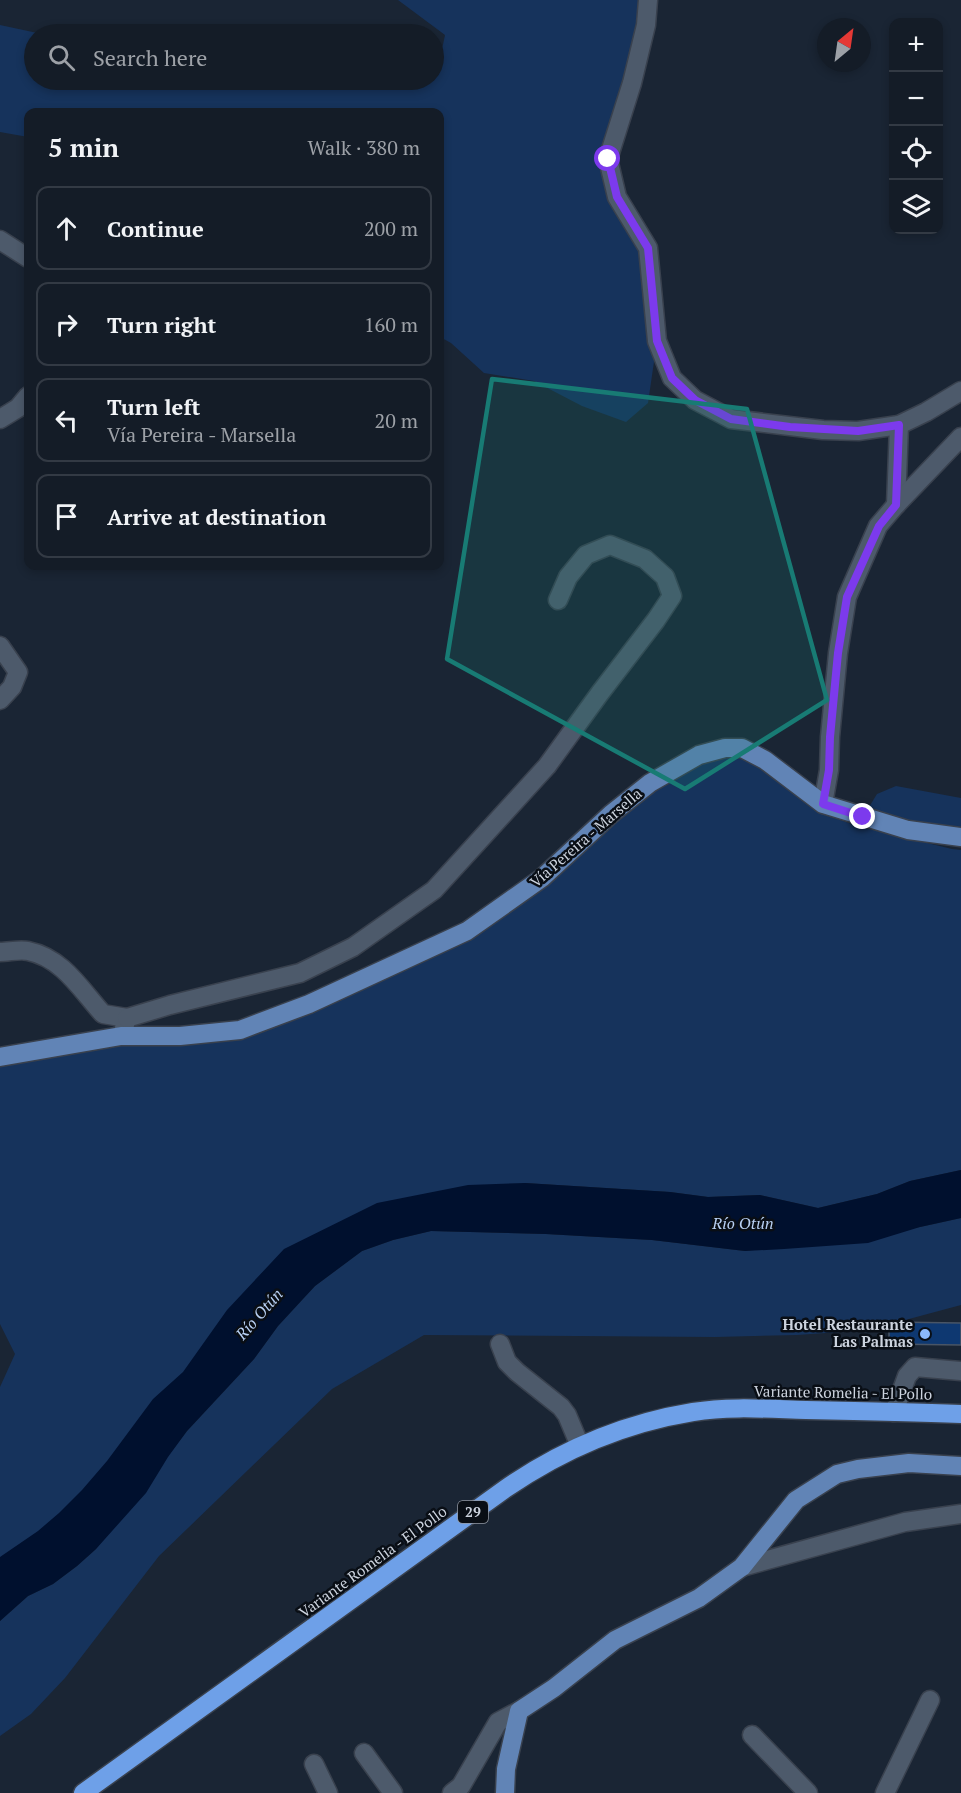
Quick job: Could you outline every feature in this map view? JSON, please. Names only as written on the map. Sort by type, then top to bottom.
[{"type":"highway","name":"Variante Romelia - El Pollo","points":[[82,1793],[531,1471],[580,1446],[613,1433],[692,1412],[738,1408],[961,1414]]},
{"type":"main road","name":"Vía Pereira - Marsella","points":[[0,1057],[121,1036],[180,1036],[240,1030],[309,1005],[467,931],[542,878],[611,814],[650,783],[699,755],[725,748],[742,748],[765,759],[823,804],[908,830],[961,837]]},
{"type":"main road","points":[[505,1793],[506,1769],[519,1711],[554,1688],[615,1640],[699,1598],[742,1567],[796,1500],[837,1474],[858,1469],[909,1464],[961,1466]]},
{"type":"street","points":[[648,0],[646,25],[632,82],[608,159],[617,197],[648,248],[657,341],[672,378],[695,400],[731,419],[801,428],[858,431],[899,425],[961,391]]},
{"type":"street","points":[[0,240],[24,255]]},
{"type":"street","points":[[0,419],[24,405]]},
{"type":"street","points":[[896,505],[899,425]]},
{"type":"street","points":[[823,804],[829,770],[838,653],[847,597],[879,526],[961,437]]},
{"type":"street","points":[[0,952],[27,950],[55,962],[70,974],[103,1014],[127,1018],[300,973],[353,947],[434,890],[547,766],[672,596],[665,577],[645,559],[610,545],[586,555],[568,577],[558,600]]},
{"type":"street","points":[[0,646],[18,672],[12,687],[0,700]]},
{"type":"street","points":[[121,1036],[127,1018]]},
{"type":"street","points":[[500,1344],[507,1362],[561,1407],[567,1415],[580,1446]]},
{"type":"street","points":[[894,1412],[907,1376],[915,1367],[961,1371]]},
{"type":"street","points":[[742,1567],[905,1522],[961,1514]]},
{"type":"street","points":[[885,1793],[930,1700]]},
{"type":"street","points":[[452,1793],[461,1786],[498,1722],[519,1711]]},
{"type":"street","points":[[752,1735],[808,1793]]},
{"type":"street","points":[[364,1754],[393,1793]]},
{"type":"street","points":[[314,1764],[328,1793]]},
{"type":"highlighted area","points":[[492,379],[747,409],[827,700],[685,789],[447,659]]},
{"type":"shaded area","points":[[398,0],[648,0],[608,159],[648,248],[657,341],[648,403],[626,422],[582,406],[534,381],[484,373],[444,339],[444,108],[24,108],[24,136],[0,132],[0,25],[24,30],[24,90],[444,90],[444,24],[430,24]]},
{"type":"shaded area","points":[[723,749],[765,760],[819,813],[861,827],[961,850],[961,1170],[910,1181],[877,1194],[818,1208],[760,1195],[708,1197],[670,1192],[525,1183],[262,1273],[91,1515],[0,1591],[0,1387],[15,1354],[0,1324],[0,1056],[240,1030],[467,931],[667,774]]},
{"type":"shaded area","points":[[896,786],[961,798],[961,837],[866,812],[877,794]]},
{"type":"shaded area","points":[[961,1218],[961,1305],[868,1330],[715,1337],[424,1335],[332,1389],[159,1556],[65,1678],[31,1714],[0,1736],[0,1621],[28,1596],[53,1584],[96,1549],[187,1431],[254,1359],[278,1326],[315,1286],[362,1251],[393,1240],[431,1231],[652,1240],[745,1251],[920,1227]]},
{"type":"water","name":"Río Otún","points":[[961,1170],[961,1218],[920,1227],[868,1243],[745,1251],[652,1240],[431,1231],[393,1240],[362,1251],[315,1286],[278,1326],[254,1359],[187,1431],[146,1493],[96,1549],[53,1584],[28,1596],[0,1621],[0,1557],[38,1531],[82,1490],[107,1461],[153,1399],[183,1372],[227,1310],[284,1249],[377,1203],[468,1185],[525,1183],[670,1192],[708,1197],[760,1195],[818,1208],[877,1194],[910,1181]]},
{"type":"building","name":"Hotel Restaurante Las Palmas","points":[[889,1322],[961,1323],[961,1345],[889,1344]]},
{"type":"place","name":"Hotel Restaurante Las Palmas","points":[[925,1334]]},
{"type":"route","points":[[608,159],[617,197],[648,248],[657,341],[672,378],[695,400],[731,419],[790,427],[858,431],[899,425],[896,505],[879,526],[847,597],[838,653],[829,770],[823,804],[863,817]]}]
